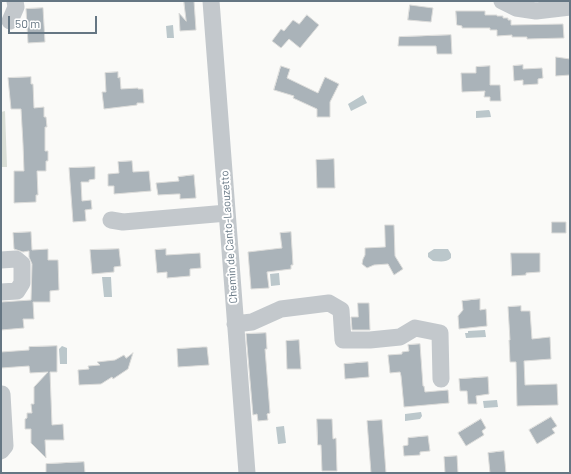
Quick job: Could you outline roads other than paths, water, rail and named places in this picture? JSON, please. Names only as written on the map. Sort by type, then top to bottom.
[{"type":"street","points":[[10,21],[16,7],[15,1]]},
{"type":"street","name":"Chemin de Canto-Laouzetto","points":[[211,1],[247,473]]},
{"type":"street","points":[[502,1],[516,8],[536,11],[570,7]]},
{"type":"street","points":[[111,220],[123,222],[227,213]]},
{"type":"street","points":[[1,260],[16,259],[22,264],[22,283],[17,291],[1,292]]},
{"type":"street","points":[[235,324],[252,322],[281,309],[329,303],[341,310],[343,340],[370,340],[400,337],[415,328],[440,333],[442,379]]},
{"type":"street","points":[[1,451],[5,446],[2,394]]}]
